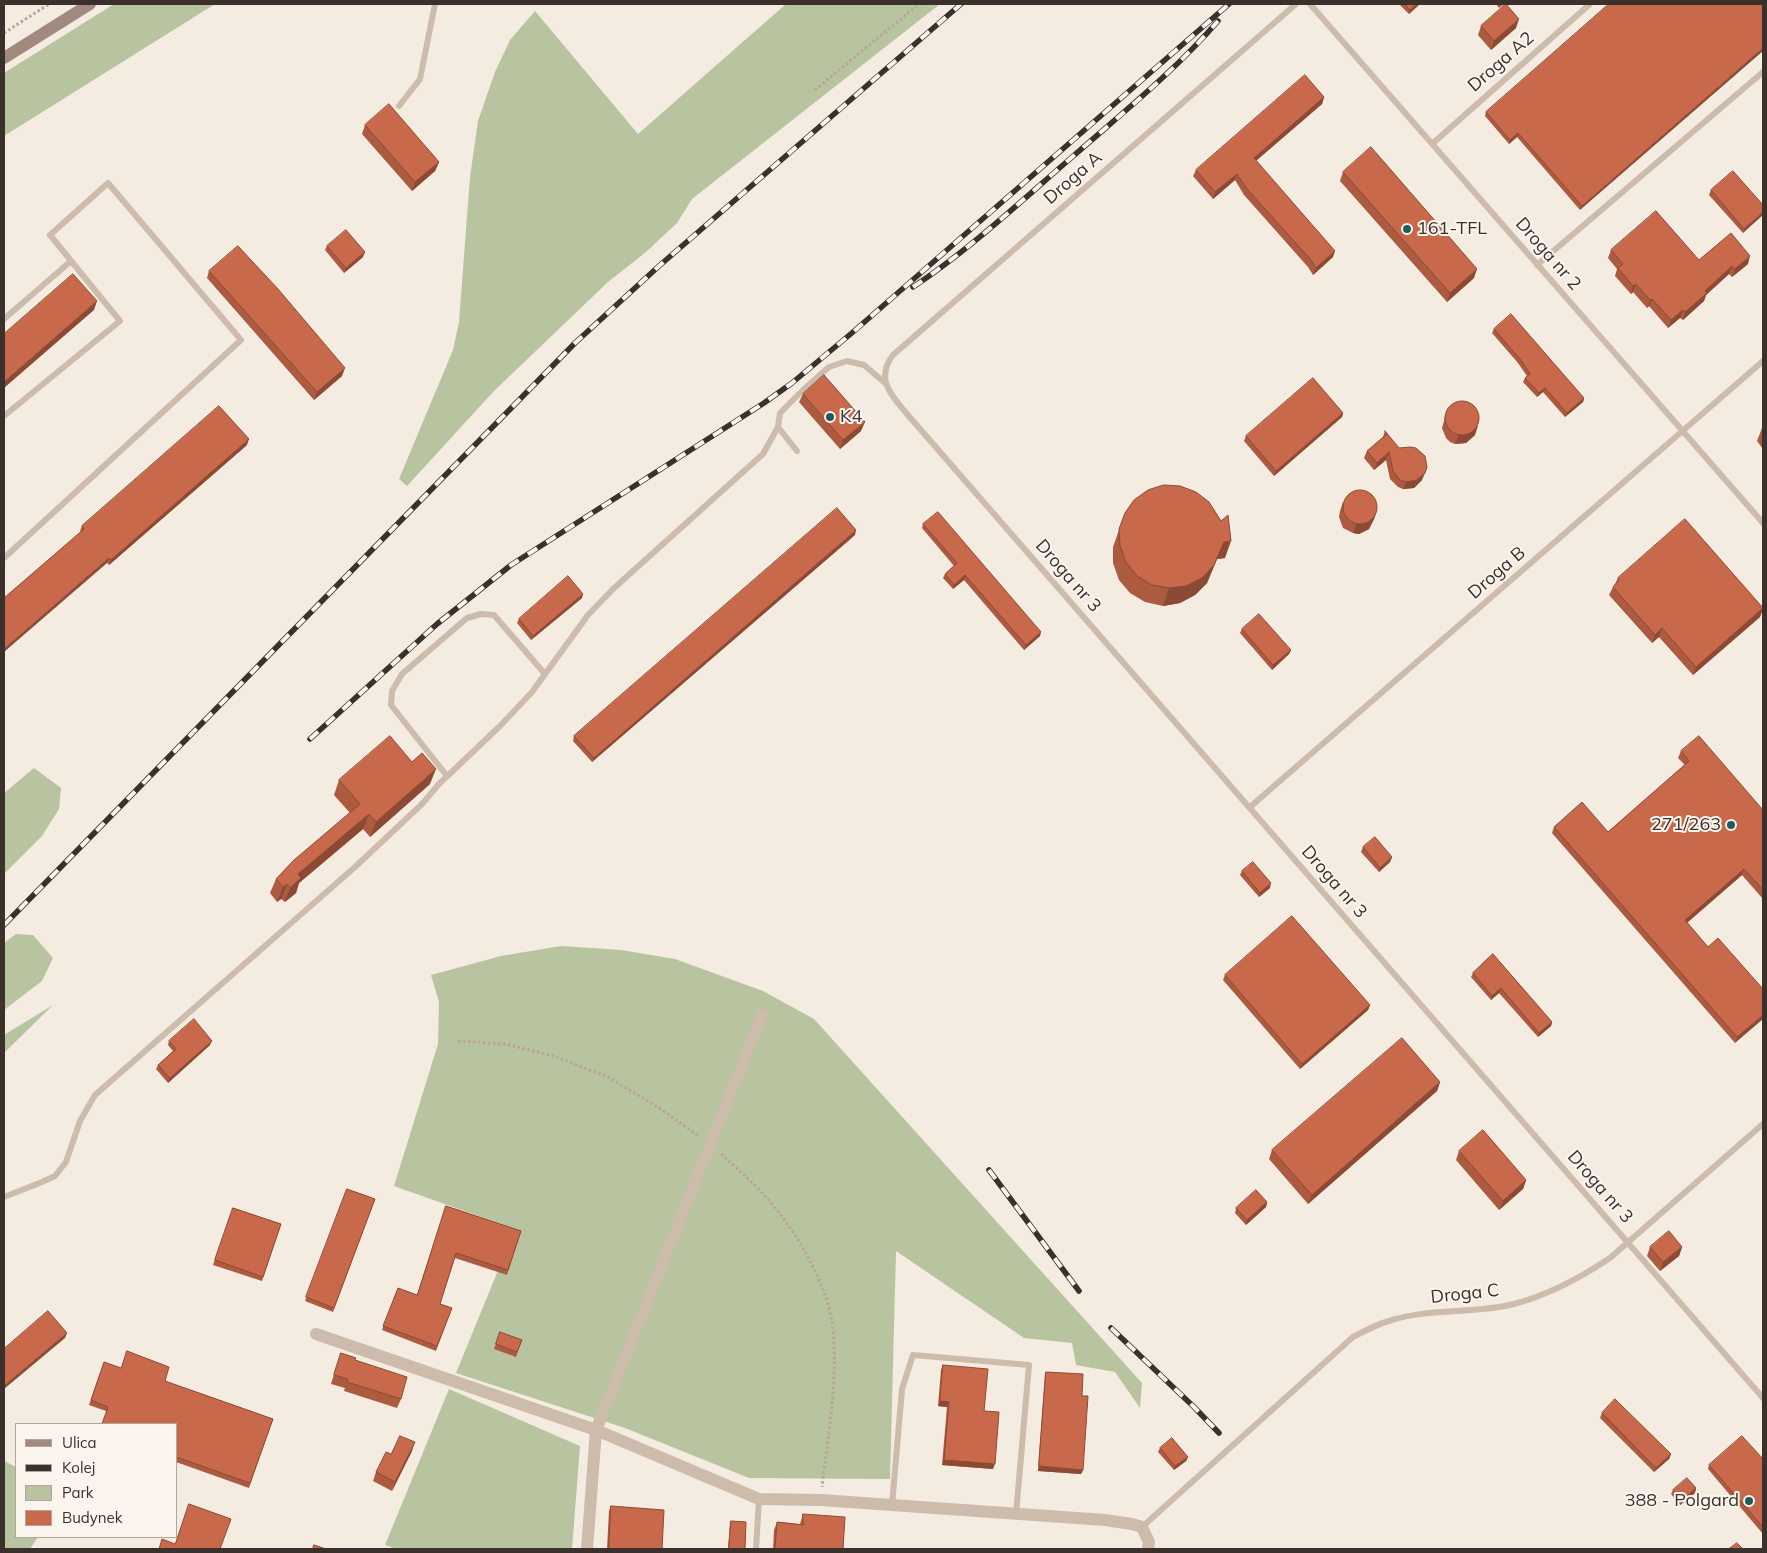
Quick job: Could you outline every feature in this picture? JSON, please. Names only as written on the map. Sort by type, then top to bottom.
[{"type":"main road","points":[[4,58],[90,4]]},
{"type":"street","points":[[586,1549],[596,1430],[762,1015]]},
{"type":"street","points":[[316,1334],[596,1430],[759,1499],[821,1500],[1104,1520],[1142,1527],[1149,1542],[1148,1549]]},
{"type":"lane","points":[[399,106],[420,78],[436,4]]},
{"type":"lane","name":"Droga A","points":[[885,383],[885,371],[892,356],[1296,4]]},
{"type":"lane","name":"Droga nr 2","points":[[1310,4],[1763,524]]},
{"type":"lane","name":"Droga A2","points":[[1432,144],[1590,4]]},
{"type":"lane","points":[[1538,265],[1763,72]]},
{"type":"lane","points":[[4,416],[120,321],[50,235],[108,183],[241,340],[4,558]]},
{"type":"lane","points":[[4,319],[71,261]]},
{"type":"lane","name":"Droga nr 3","points":[[4,1197],[55,1176],[66,1162],[80,1121],[95,1095],[354,867],[422,804],[447,776],[500,726],[532,692],[588,615],[613,589],[763,454],[778,427],[780,413],[829,367],[847,361],[864,365],[885,383],[890,395],[1763,1398]]},
{"type":"lane","name":"Droga B","points":[[1250,807],[1763,361]]},
{"type":"lane","points":[[778,427],[797,451]]},
{"type":"lane","points":[[447,776],[391,705],[392,690],[402,674],[467,618],[481,614],[494,615],[545,674]]},
{"type":"lane","name":"Droga C","points":[[1142,1527],[1354,1337],[1392,1320],[1414,1315],[1506,1305],[1536,1297],[1584,1275],[1610,1258],[1763,1124]]},
{"type":"lane","points":[[892,1505],[902,1389],[913,1355],[1029,1365],[1016,1514]]},
{"type":"lane","points":[[756,1549],[759,1499]]},
{"type":"path","points":[[4,33],[49,4]]},
{"type":"path","points":[[815,90],[919,4]]},
{"type":"path","points":[[458,1041],[505,1044],[554,1056],[608,1077],[658,1108],[710,1144],[765,1196],[782,1217],[809,1257],[823,1291],[833,1328],[834,1366],[821,1500]]},
{"type":"green space","points":[[114,4],[215,4],[4,136],[4,73]]},
{"type":"green space","points":[[786,4],[940,4],[692,199],[677,223],[646,252],[608,282],[494,391],[407,486],[399,479],[453,350],[459,322],[470,177],[478,121],[495,72],[510,40],[535,11],[638,134]]},
{"type":"green space","points":[[34,768],[61,788],[59,809],[42,836],[4,874],[4,793]]},
{"type":"green space","points":[[16,934],[33,935],[53,958],[42,981],[4,1010],[4,943]]},
{"type":"green space","points":[[561,946],[621,950],[675,959],[763,991],[814,1019],[1142,1383],[1140,1408],[1115,1372],[1076,1365],[1072,1343],[1024,1338],[896,1251],[890,1479],[749,1478],[625,1428],[456,1373],[515,1229],[394,1186],[438,1044],[439,1002],[431,975],[501,956]]},
{"type":"green space","points":[[53,1005],[4,1053],[4,1035]]},
{"type":"green space","points":[[449,1389],[580,1446],[572,1549],[396,1549],[385,1545]]},
{"type":"green space","points":[[4,1461],[15,1466],[15,1538],[37,1538],[30,1549],[4,1549]]},
{"type":"building","points":[[1405,4],[1417,4],[1410,10]]},
{"type":"building","points":[[1506,4],[1519,19],[1494,41],[1481,26]]},
{"type":"building","points":[[1609,4],[1763,4],[1763,48],[1582,206],[1518,133],[1510,140],[1486,112]]},
{"type":"building","points":[[1305,75],[1324,97],[1254,158],[1335,251],[1316,268],[1247,189],[1237,174],[1215,192],[1196,170]]},
{"type":"building","points":[[389,104],[439,162],[415,182],[365,125]]},
{"type":"building","name":"161-TFL","points":[[1371,147],[1477,269],[1450,293],[1343,172]]},
{"type":"building","points":[[1733,171],[1763,205],[1763,212],[1744,229],[1711,190]]},
{"type":"building","points":[[1656,211],[1699,260],[1731,233],[1750,256],[1735,269],[1732,266],[1705,291],[1707,293],[1685,312],[1683,310],[1671,320],[1636,284],[1633,286],[1618,268],[1623,264],[1611,250]]},
{"type":"building","points":[[346,230],[365,252],[346,268],[327,246]]},
{"type":"building","points":[[238,246],[278,289],[345,368],[317,392],[209,271]]},
{"type":"building","points":[[73,274],[97,301],[4,382],[4,334]]},
{"type":"building","points":[[1511,314],[1584,398],[1567,413],[1545,388],[1539,393],[1525,378],[1530,374],[1520,359],[1494,329]]},
{"type":"building","name":"K4","points":[[824,375],[865,422],[843,440],[803,394]]},
{"type":"building","points":[[1313,378],[1343,413],[1276,471],[1246,436]]},
{"type":"building","points":[[1462,401],[1469,402],[1474,406],[1478,411],[1478,425],[1474,430],[1469,434],[1462,435],[1455,434],[1450,430],[1446,425],[1445,418],[1446,411],[1450,406],[1455,402]]},
{"type":"building","points":[[219,406],[249,439],[111,560],[109,558],[4,649],[4,598],[84,529],[82,526]]},
{"type":"building","points":[[1385,431],[1399,448],[1416,448],[1425,456],[1427,467],[1425,473],[1417,480],[1406,482],[1400,480],[1393,471],[1389,452],[1377,463],[1367,451],[1386,435]]},
{"type":"building","points":[[1164,485],[1180,486],[1196,492],[1209,502],[1221,521],[1228,515],[1231,541],[1224,542],[1214,565],[1202,578],[1186,586],[1169,588],[1152,585],[1137,576],[1126,562],[1120,546],[1119,529],[1125,513],[1134,500],[1148,490]]},
{"type":"building","points":[[1360,490],[1367,491],[1372,495],[1376,500],[1376,514],[1372,519],[1367,523],[1360,524],[1353,523],[1348,519],[1344,514],[1343,507],[1344,500],[1348,495],[1353,491]]},
{"type":"building","points":[[837,508],[856,530],[594,758],[574,736]]},
{"type":"building","points":[[938,512],[1041,632],[1026,645],[965,575],[954,585],[945,574],[957,563],[923,524]]},
{"type":"building","points":[[1685,519],[1763,608],[1696,667],[1662,628],[1655,635],[1613,587],[1619,580],[1618,578]]},
{"type":"building","points":[[568,576],[583,594],[533,636],[519,619]]},
{"type":"building","points":[[1259,614],[1291,650],[1273,665],[1242,629]]},
{"type":"building","points":[[390,736],[412,762],[422,753],[436,769],[376,822],[369,814],[298,874],[301,878],[290,888],[287,884],[283,887],[276,879],[294,860],[360,804],[339,780]]},
{"type":"building","points":[[1699,736],[1763,810],[1763,890],[1744,869],[1685,920],[1708,947],[1718,938],[1763,989],[1763,1015],[1737,1037],[1554,827],[1582,802],[1608,832],[1689,761],[1681,751]]},
{"type":"building","points":[[1375,837],[1392,857],[1380,868],[1363,847]]},
{"type":"building","points":[[1253,862],[1271,883],[1260,893],[1242,871]]},
{"type":"building","points":[[1292,916],[1370,1005],[1302,1064],[1225,975]]},
{"type":"building","points":[[1493,954],[1552,1022],[1539,1033],[1501,988],[1492,996],[1473,973]]},
{"type":"building","points":[[194,1019],[212,1041],[170,1078],[158,1065],[176,1049],[169,1041]]},
{"type":"building","points":[[1402,1038],[1440,1082],[1312,1195],[1272,1150]]},
{"type":"building","points":[[1483,1130],[1526,1180],[1503,1201],[1459,1151]]},
{"type":"building","points":[[347,1189],[375,1199],[334,1308],[306,1297]]},
{"type":"building","points":[[1256,1190],[1267,1202],[1247,1220],[1236,1208]]},
{"type":"building","points":[[446,1206],[521,1231],[508,1270],[456,1253],[440,1304],[452,1308],[437,1346],[383,1326],[398,1288],[417,1295]]},
{"type":"building","points":[[233,1208],[281,1224],[263,1277],[215,1260]]},
{"type":"building","points":[[1669,1231],[1682,1247],[1663,1262],[1650,1247]]},
{"type":"building","points":[[48,1311],[67,1333],[4,1386],[4,1349]]},
{"type":"building","points":[[500,1332],[522,1340],[517,1352],[496,1344]]},
{"type":"building","points":[[127,1351],[169,1367],[165,1381],[273,1419],[250,1483],[178,1458],[178,1423],[102,1423],[108,1407],[91,1400],[104,1362],[121,1368]]},
{"type":"building","points":[[341,1353],[356,1358],[355,1360],[407,1377],[401,1399],[347,1382],[348,1379],[334,1375]]},
{"type":"building","points":[[943,1365],[988,1369],[984,1411],[999,1412],[995,1464],[944,1460],[949,1402],[940,1401]]},
{"type":"building","points":[[1046,1372],[1083,1374],[1082,1396],[1088,1396],[1083,1470],[1039,1466]]},
{"type":"building","points":[[1615,1399],[1671,1454],[1656,1468],[1602,1413]]},
{"type":"building","points":[[400,1436],[415,1442],[395,1482],[376,1472],[386,1452],[391,1454]]},
{"type":"building","name":"388 - Polgard","points":[[1742,1436],[1763,1459],[1763,1527],[1709,1465]]},
{"type":"building","points":[[1172,1438],[1188,1457],[1175,1466],[1160,1448]]},
{"type":"building","points":[[1687,1478],[1696,1488],[1681,1501],[1673,1490]]},
{"type":"building","points":[[189,1504],[231,1519],[220,1549],[159,1549],[162,1539],[175,1544]]},
{"type":"building","points":[[611,1506],[664,1510],[662,1549],[609,1549]]},
{"type":"building","points":[[803,1514],[845,1517],[843,1549],[775,1549],[777,1522],[803,1525]]},
{"type":"building","points":[[731,1521],[746,1522],[745,1549],[729,1549]]},
{"type":"building","points":[[1737,1543],[1743,1549],[1729,1549]]},
{"type":"building","points":[[314,1545],[326,1549],[313,1549]]},
{"type":"railway","points":[[4,925],[575,343],[659,266],[961,4]]},
{"type":"railway","points":[[310,739],[437,624],[511,565],[764,403],[792,383],[1229,4]]},
{"type":"railway","points":[[913,287],[1013,209],[1128,109],[1184,58],[1218,21]]},
{"type":"railway","points":[[989,1170],[1079,1291]]},
{"type":"railway","points":[[1111,1328],[1219,1433]]},
{"type":"place","name":"161-TFL","points":[[1407,229]]},
{"type":"place","name":"K4","points":[[830,417]]},
{"type":"place","name":"271/263","points":[[1731,825]]},
{"type":"place","name":"388 - Polgard","points":[[1749,1501]]}]
